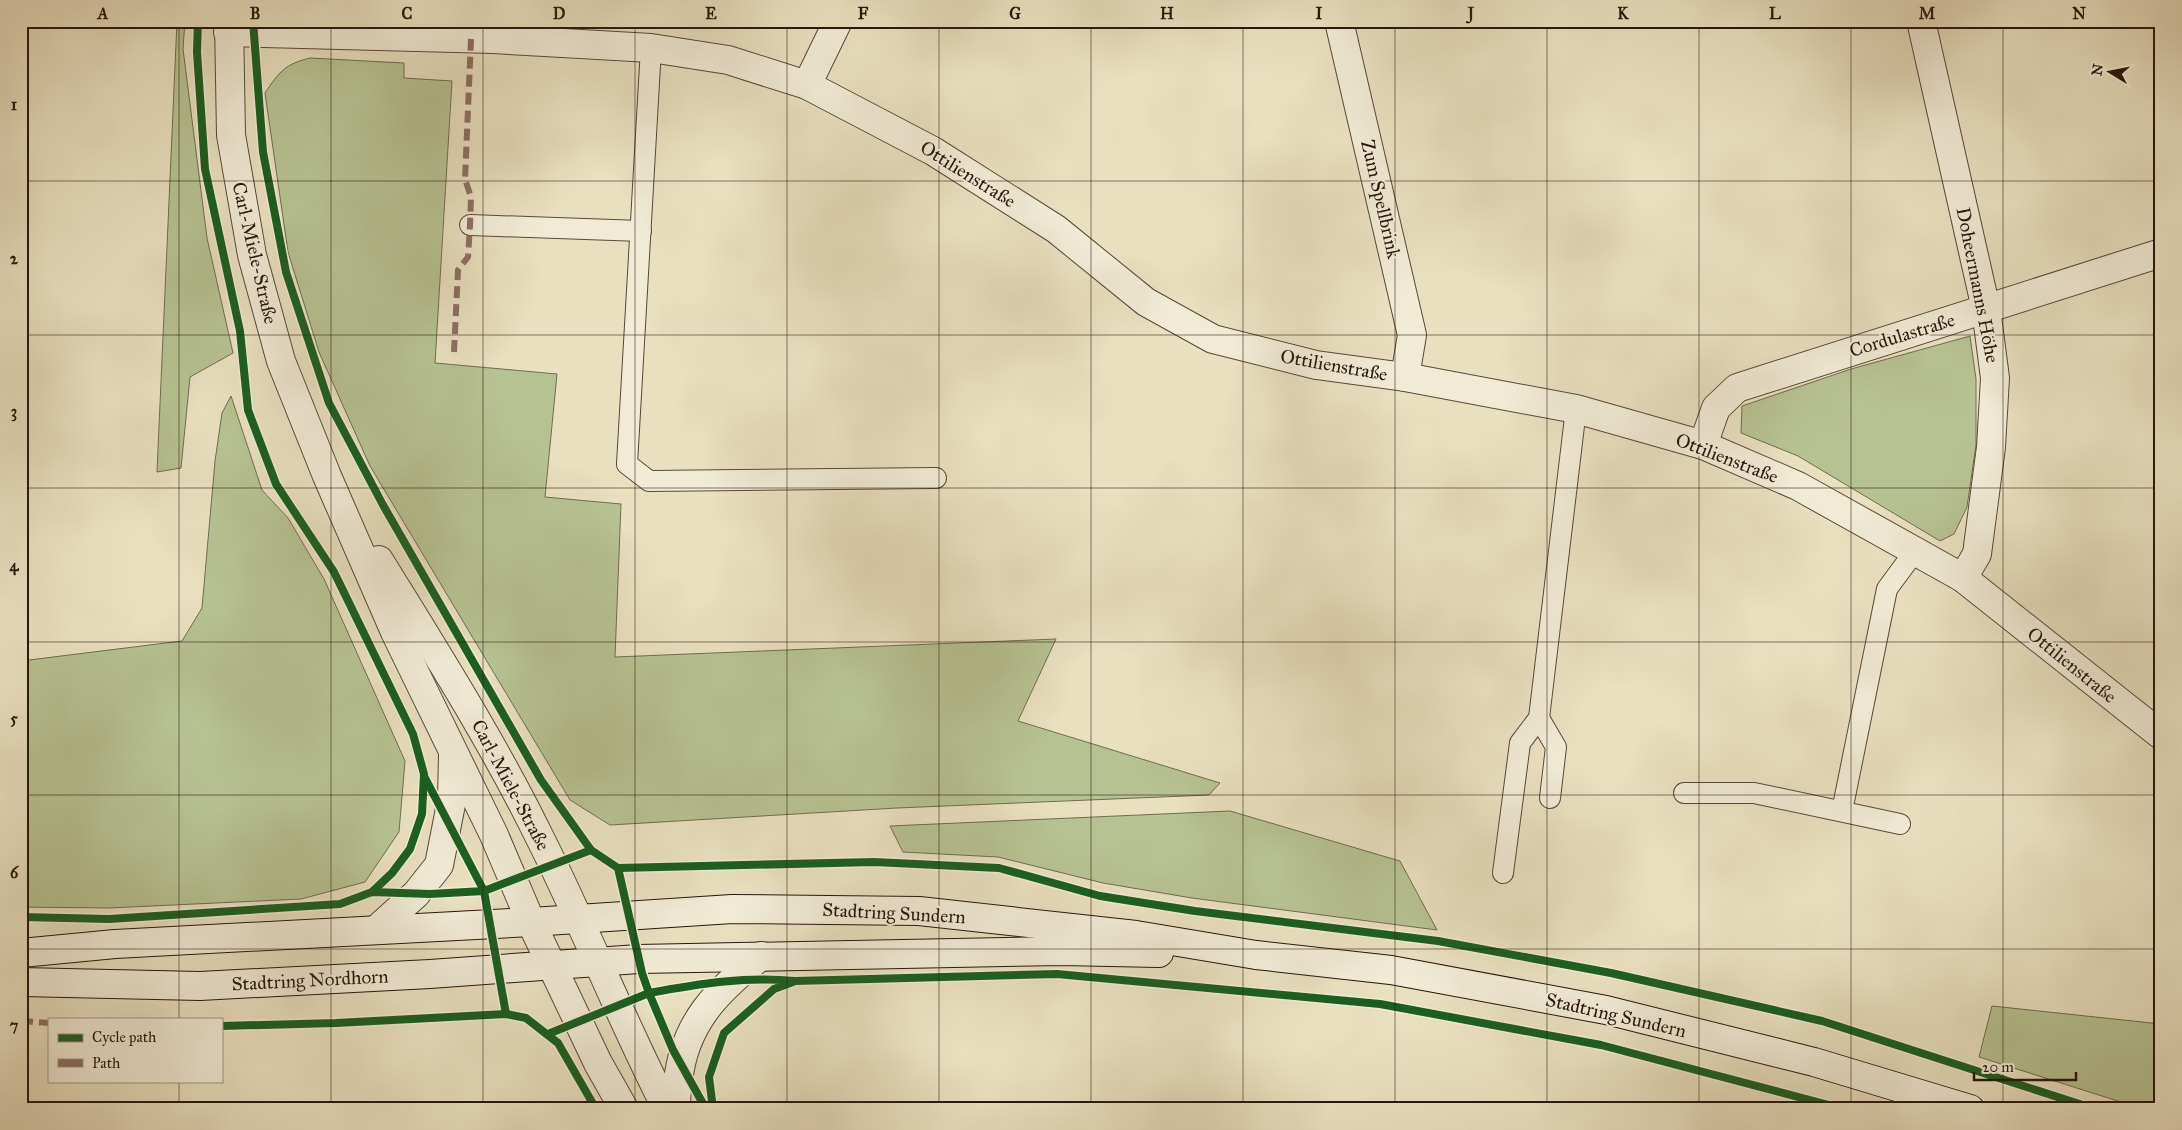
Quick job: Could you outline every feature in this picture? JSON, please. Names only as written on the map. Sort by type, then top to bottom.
[{"type":"street","points":[[807,85],[838,21]]},
{"type":"street","name":"Zum Spellbrink","points":[[1339,21],[1412,335],[1405,377]]},
{"type":"street","name":"Doheermanns Höhe","points":[[1921,21],[1986,309],[1995,378],[1991,447],[1977,554],[1963,578]]},
{"type":"street","name":"Ottilienstraße","points":[[228,27],[495,30],[652,48],[728,60],[807,85],[933,151],[1056,229],[1146,302],[1213,338],[1316,365],[1405,377],[1576,409],[1702,445],[1798,486],[1963,578],[2161,735]]},
{"type":"street","name":"Carl-Miele-Straße","points":[[228,27],[231,135],[252,255],[281,361],[327,476],[395,632],[494,835],[531,922],[598,1063],[624,1109]]},
{"type":"street","name":"Cordulastraße","points":[[1702,445],[1716,408],[1737,388],[2161,253]]},
{"type":"street","name":"Carl-Miele-Straße","points":[[327,476],[462,695],[540,837],[628,1032],[667,1109]]},
{"type":"street","points":[[376,930],[416,894],[439,865],[452,799],[454,751]]},
{"type":"street","name":"Stadtring Sundern","points":[[531,922],[732,908],[918,911],[1136,935],[1256,955],[1391,970],[1606,1010],[1814,1062],[1970,1109]]},
{"type":"street","points":[[21,954],[114,944],[531,922]]},
{"type":"street","name":"Stadtring Sundern","points":[[598,962],[761,956],[1062,951],[1256,955]]},
{"type":"street","points":[[677,1109],[680,1063],[698,1018],[730,980],[761,956]]},
{"type":"street","name":"Stadtring Nordhorn","points":[[21,982],[200,986],[430,974],[598,962]]},
{"type":"lane","points":[[652,48],[627,464],[649,481],[936,478]]},
{"type":"lane","points":[[470,225],[640,231]]},
{"type":"lane","points":[[1503,873],[1520,743],[1538,718],[1576,409]]},
{"type":"lane","points":[[1842,811],[1887,589],[1915,551]]},
{"type":"lane","points":[[1538,718],[1556,748],[1550,798]]},
{"type":"lane","points":[[1684,793],[1754,793],[1900,824]]},
{"type":"green space","points":[[177,21],[185,21],[183,49],[207,238],[233,353],[190,377],[181,468],[157,472]]},
{"type":"green space","points":[[310,58],[404,63],[404,78],[452,81],[435,363],[557,374],[545,497],[621,504],[615,657],[1056,639],[1018,721],[1220,783],[1209,795],[897,808],[610,825],[570,800],[370,466],[319,352],[288,252],[265,93],[274,80],[288,66]]},
{"type":"green space","points":[[1970,336],[1976,379],[1976,445],[1967,507],[1954,534],[1940,541],[1798,456],[1741,433],[1742,406],[1851,369]]},
{"type":"green space","points":[[231,396],[262,490],[288,518],[324,579],[405,761],[399,832],[365,882],[301,899],[109,908],[21,907],[21,661],[182,641],[202,608],[215,461],[222,413]]},
{"type":"green space","points":[[1230,811],[1400,861],[1437,930],[1192,898],[1103,883],[998,857],[903,852],[890,826]]},
{"type":"green space","points":[[1992,1006],[2161,1024],[2161,1109],[2143,1109],[1979,1057]]},
{"type":"marked path","points":[[454,352],[458,270],[468,257],[470,225],[471,197],[465,179],[471,39]]},
{"type":"marked path","points":[[21,1021],[48,1023]]},
{"type":"cycle path","points":[[198,21],[197,52],[205,169],[240,331],[248,410],[276,484],[334,572],[413,734],[424,774],[422,814],[410,849],[392,873],[372,892]]},
{"type":"cycle path","points":[[253,21],[263,152],[286,272],[329,403],[383,505],[541,780],[591,850],[618,868],[874,862],[999,868],[1100,896],[1195,911],[1438,941],[1611,973],[1822,1021],[2095,1109]]},
{"type":"cycle path","points":[[21,917],[109,919],[340,904],[372,892],[430,894],[484,891],[424,776]]},
{"type":"cycle path","points":[[506,1014],[484,891],[591,850]]},
{"type":"cycle path","points":[[548,1034],[649,993],[642,973],[618,868]]},
{"type":"cycle path","points":[[706,1109],[673,1050],[649,993],[704,984],[758,979],[795,981],[1057,974],[1380,1004],[1601,1045],[1844,1109]]},
{"type":"cycle path","points":[[713,1109],[709,1077],[724,1033],[774,989],[793,982]]},
{"type":"cycle path","points":[[222,1026],[336,1023],[506,1014],[526,1018],[558,1043],[596,1109]]}]
